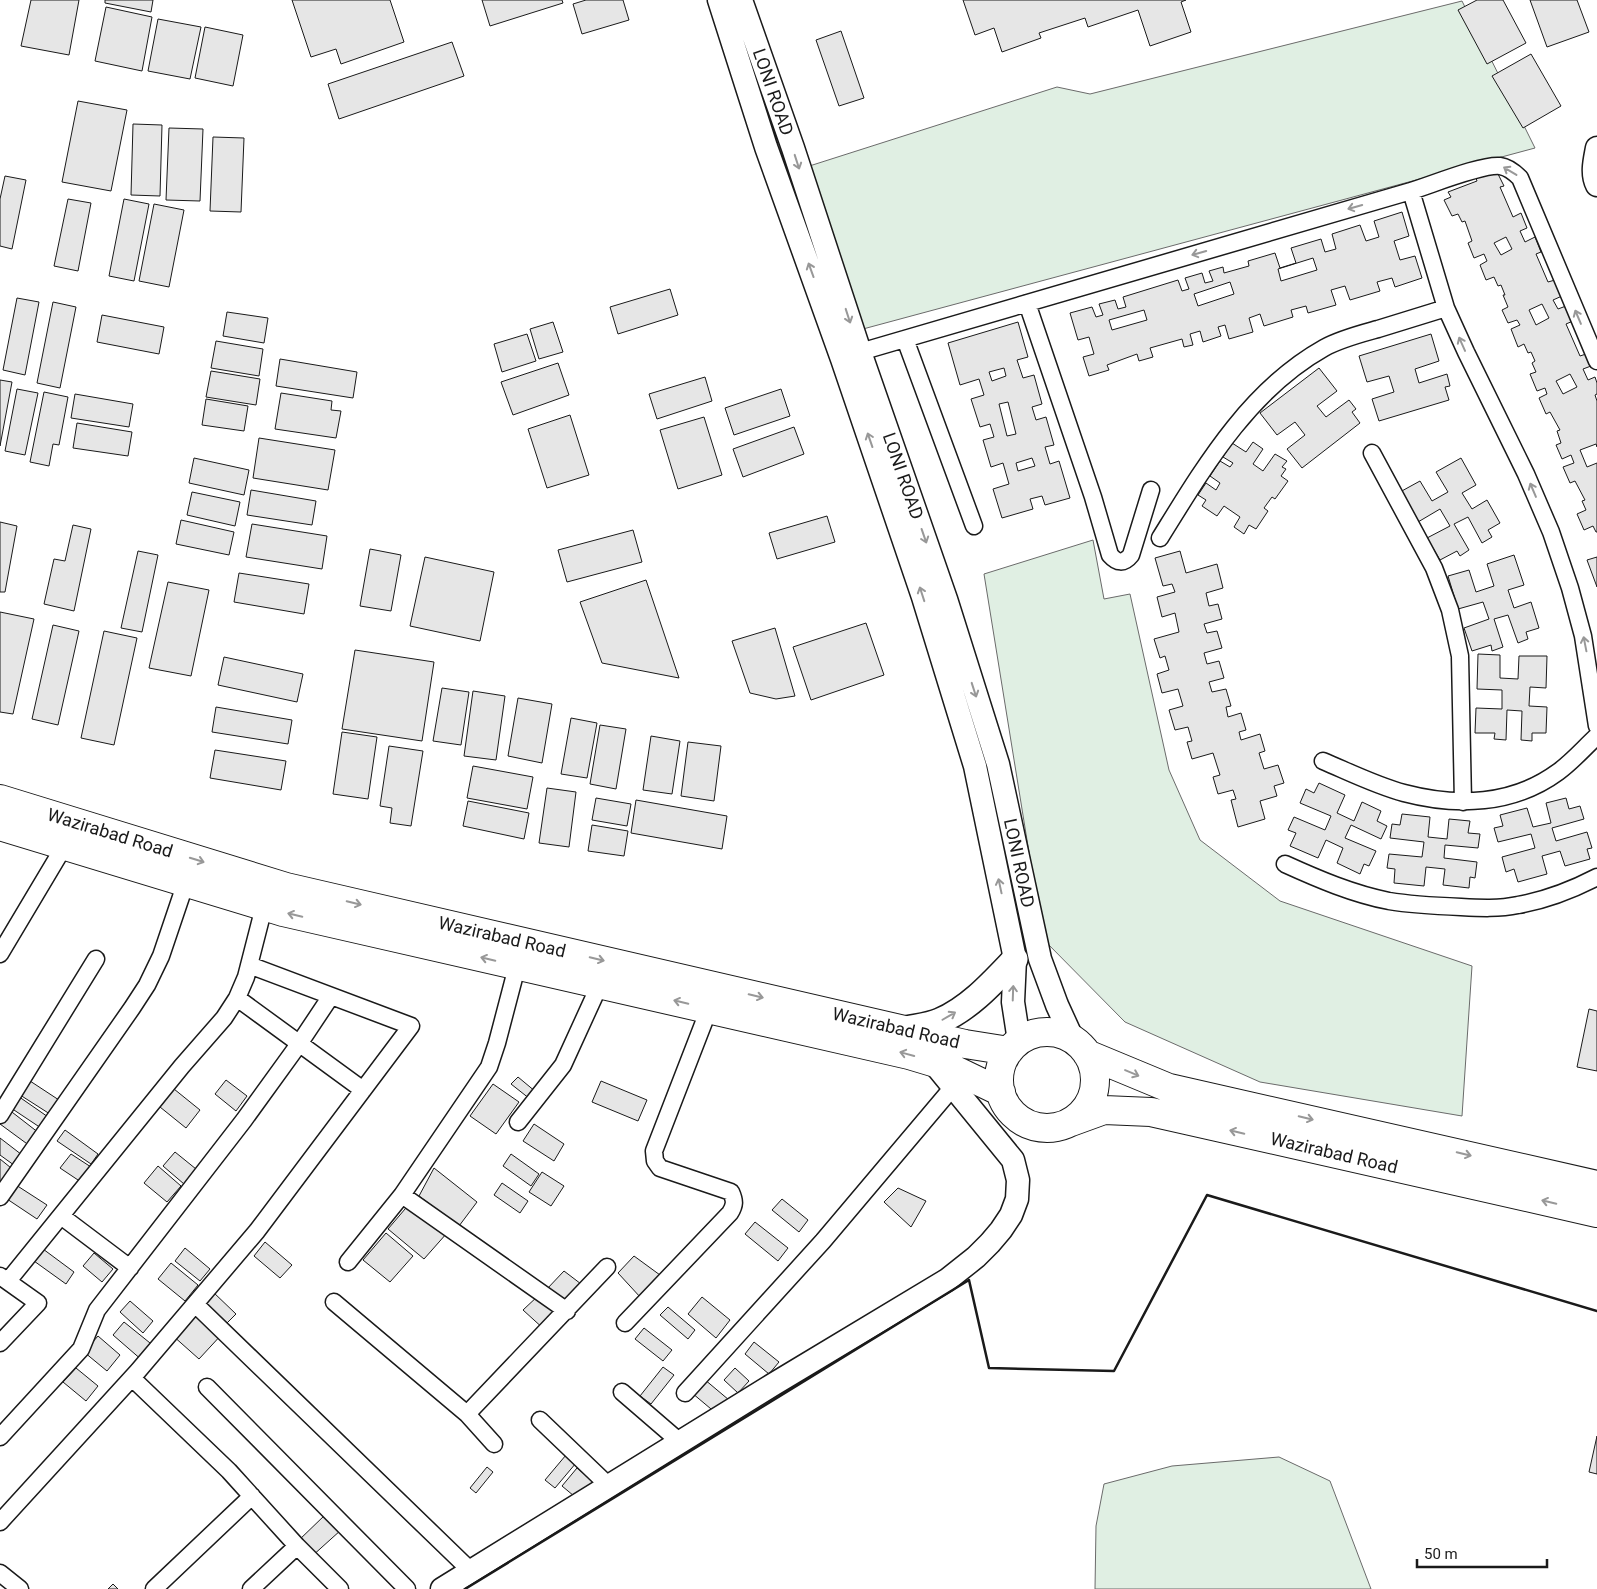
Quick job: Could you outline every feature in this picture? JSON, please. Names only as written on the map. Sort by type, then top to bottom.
[{"type":"highway","name":"Wazirabad Road","points":[[0,799],[267,894]]},
{"type":"highway","name":"Wazirabad Road","points":[[0,826],[186,882],[267,894],[286,887],[521,954],[965,1044],[1014,1046]]},
{"type":"highway","name":"Wazirabad Road","points":[[521,954],[600,984],[900,1052],[950,1067],[1001,1092]]},
{"type":"highway","points":[[1041,1033],[1055,1033],[1080,1047],[1095,1072],[1094,1092],[1086,1109],[1071,1122],[1060,1126],[1045,1128],[1023,1122],[1009,1109],[1001,1092],[999,1078],[1002,1063],[1014,1046],[1028,1036],[1041,1033]]},
{"type":"highway","name":"Wazirabad Road","points":[[1080,1047],[1169,1088],[1597,1185]]},
{"type":"highway","name":"Wazirabad Road","points":[[1071,1122],[1104,1110],[1151,1112],[1597,1213]]},
{"type":"main road","points":[[902,1030],[939,1021],[962,1008],[979,995],[1015,960]]},
{"type":"street","name":"LONI ROAD","points":[[719,0],[766,147],[842,359],[998,764],[1040,959],[1057,1005],[1080,1047]]},
{"type":"street","name":"LONI ROAD","points":[[741,0],[793,148],[860,352],[942,621],[975,766],[1015,960],[1013,1002],[1014,1046]]},
{"type":"street","points":[[1597,148],[1594,163],[1595,182],[1597,185]]},
{"type":"street","points":[[860,352],[1412,191],[1484,167],[1500,166],[1512,170],[1520,178],[1597,362]]},
{"type":"street","points":[[1412,191],[1446,308],[1526,474],[1551,532],[1570,588],[1583,636],[1597,726]]},
{"type":"street","points":[[1027,304],[1093,497],[1110,555],[1114,560],[1120,562],[1127,560],[1130,555],[1151,490]]},
{"type":"street","points":[[1160,538],[1236,423],[1296,366],[1325,348],[1342,341],[1446,308]]},
{"type":"street","points":[[905,339],[974,526]]},
{"type":"street","points":[[1372,454],[1434,568],[1450,610],[1460,656],[1463,802]]},
{"type":"street","points":[[1322,761],[1404,793],[1438,800],[1463,802],[1489,800],[1520,794],[1528,790],[1558,772],[1597,736]]},
{"type":"street","points":[[0,954],[65,846]]},
{"type":"street","points":[[1285,864],[1352,891],[1388,901],[1424,906],[1492,908],[1518,906],[1568,892],[1597,877]]},
{"type":"street","points":[[0,1197],[147,985],[161,956],[186,882]]},
{"type":"street","points":[[0,1343],[38,1303],[4,1278],[61,1216],[224,1018],[237,998],[249,965],[267,894]]},
{"type":"street","points":[[348,1262],[402,1195],[489,1067],[521,954]]},
{"type":"street","points":[[0,1115],[96,959]]},
{"type":"street","points":[[0,1522],[132,1378],[257,1231],[411,1026],[249,965]]},
{"type":"street","points":[[518,1122],[563,1065],[600,984]]},
{"type":"street","points":[[0,1437],[81,1349],[97,1310],[244,1120],[331,996]]},
{"type":"street","points":[[237,998],[363,1090]]},
{"type":"street","points":[[625,1323],[735,1206],[731,1192],[660,1168],[655,1161],[654,1151],[709,1009]]},
{"type":"street","points":[[442,1589],[947,1280],[976,1257],[1001,1230],[1010,1215],[1017,1199],[1018,1180],[1013,1160],[933,1062]]},
{"type":"street","points":[[685,1392],[823,1241],[953,1087]]},
{"type":"street","points":[[402,1195],[567,1311]]},
{"type":"street","points":[[61,1216],[130,1268]]},
{"type":"street","points":[[467,1414],[607,1267]]},
{"type":"street","points":[[334,1302],[467,1414],[494,1444]]},
{"type":"street","points":[[195,1304],[471,1571]]},
{"type":"street","points":[[132,1378],[229,1471],[297,1546],[340,1589]]},
{"type":"street","points":[[207,1387],[407,1589]]},
{"type":"street","points":[[622,1392],[680,1442]]},
{"type":"street","points":[[540,1420],[609,1486]]},
{"type":"street","points":[[154,1589],[252,1496]]},
{"type":"street","points":[[251,1589],[297,1546]]},
{"type":"street","points":[[0,1574],[20,1589]]},
{"type":"green space","points":[[1462,1],[1535,148],[863,329],[800,169],[1057,87],[1090,94]]},
{"type":"green space","points":[[1093,540],[1104,599],[1130,594],[1169,770],[1200,840],[1280,901],[1472,966],[1462,1116],[1260,1082],[1125,1022],[1043,939],[984,574]]},
{"type":"green space","points":[[1279,1457],[1330,1481],[1371,1589],[1095,1589],[1096,1526],[1104,1484],[1172,1466]]},
{"type":"building","points":[[31,0],[79,0],[69,55],[21,46]]},
{"type":"building","points":[[105,0],[153,0],[151,12],[105,3]]},
{"type":"building","points":[[292,0],[390,0],[404,42],[341,64],[336,49],[311,57]]},
{"type":"building","points":[[482,0],[562,0],[563,3],[490,26]]},
{"type":"building","points":[[586,0],[623,0],[629,20],[582,34],[573,4]]},
{"type":"building","points":[[963,0],[1186,0],[1181,2],[1191,32],[1150,46],[1138,10],[1088,27],[1085,18],[1039,33],[1041,38],[1002,52],[994,28],[975,35]]},
{"type":"building","points":[[1477,0],[1503,0],[1526,43],[1487,64],[1458,10]]},
{"type":"building","points":[[1530,0],[1577,0],[1589,32],[1547,47]]},
{"type":"building","points":[[106,7],[152,17],[142,71],[95,61]]},
{"type":"building","points":[[158,19],[201,27],[190,79],[148,71]]},
{"type":"building","points":[[205,27],[243,35],[233,86],[195,78]]},
{"type":"building","points":[[841,31],[864,98],[839,106],[816,40]]},
{"type":"building","points":[[452,42],[464,76],[339,119],[328,84]]},
{"type":"building","points":[[1531,54],[1561,106],[1523,128],[1492,76]]},
{"type":"building","points":[[78,101],[127,110],[111,191],[62,182]]},
{"type":"building","points":[[133,124],[162,125],[160,196],[131,195]]},
{"type":"building","points":[[169,128],[203,129],[200,201],[166,200]]},
{"type":"building","points":[[213,137],[244,138],[241,212],[210,211]]},
{"type":"building","points":[[1496,170],[1504,186],[1500,187],[1513,217],[1521,213],[1527,228],[1520,231],[1525,242],[1535,237],[1541,252],[1536,254],[1548,282],[1555,280],[1562,296],[1553,300],[1558,309],[1566,306],[1573,321],[1566,324],[1580,356],[1586,354],[1591,366],[1583,369],[1588,380],[1595,377],[1597,383],[1597,394],[1595,395],[1597,401],[1597,447],[1596,444],[1580,450],[1587,467],[1597,463],[1597,532],[1593,526],[1584,530],[1577,514],[1586,510],[1582,501],[1585,500],[1575,481],[1570,483],[1563,467],[1574,463],[1571,455],[1562,459],[1556,445],[1561,443],[1557,431],[1560,430],[1550,412],[1546,414],[1539,398],[1547,394],[1545,388],[1537,391],[1530,374],[1536,372],[1532,363],[1535,361],[1531,352],[1528,353],[1524,344],[1518,347],[1511,329],[1520,325],[1517,320],[1508,323],[1502,310],[1508,307],[1501,285],[1498,286],[1494,277],[1486,280],[1480,265],[1487,261],[1484,254],[1474,258],[1468,243],[1472,241],[1465,221],[1462,222],[1458,214],[1452,216],[1444,200],[1451,197],[1448,192],[1477,181],[1475,175]],"holes":[[[1506,237],[1512,249],[1501,255],[1494,243]],[[1542,304],[1549,318],[1536,325],[1529,310]],[[1570,374],[1577,387],[1563,394],[1556,381]]]},
{"type":"building","points":[[5,176],[26,180],[12,249],[0,246],[0,199]]},
{"type":"building","points":[[68,199],[91,203],[78,271],[54,266]]},
{"type":"building","points":[[124,199],[149,204],[134,281],[109,276]]},
{"type":"building","points":[[154,204],[184,210],[169,287],[139,281]]},
{"type":"building","points":[[1402,212],[1409,236],[1394,241],[1400,260],[1415,256],[1422,278],[1395,287],[1392,278],[1377,282],[1380,291],[1350,300],[1345,286],[1331,290],[1336,305],[1308,313],[1306,306],[1291,310],[1293,317],[1264,326],[1260,314],[1249,318],[1253,332],[1229,339],[1225,325],[1218,327],[1221,336],[1203,342],[1200,331],[1190,334],[1193,345],[1184,347],[1182,339],[1150,348],[1153,357],[1139,361],[1137,354],[1107,365],[1109,370],[1089,376],[1083,357],[1094,354],[1089,337],[1078,340],[1070,313],[1092,307],[1096,317],[1103,315],[1099,304],[1115,300],[1118,309],[1126,307],[1123,297],[1178,280],[1182,291],[1189,289],[1185,278],[1202,273],[1205,283],[1213,281],[1209,271],[1223,267],[1224,273],[1249,266],[1248,261],[1275,253],[1280,268],[1296,263],[1291,248],[1321,239],[1325,252],[1336,249],[1332,234],[1360,225],[1366,241],[1379,237],[1374,221]],"holes":[[[1313,258],[1317,270],[1281,281],[1278,269]],[[1230,282],[1234,294],[1198,306],[1194,294]],[[1144,310],[1147,320],[1112,330],[1109,320]]]},
{"type":"building","points":[[670,289],[678,315],[618,334],[610,307]]},
{"type":"building","points":[[17,298],[39,302],[25,375],[3,370]]},
{"type":"building","points":[[53,302],[76,307],[60,388],[37,383]]},
{"type":"building","points":[[227,312],[268,318],[264,343],[223,336]]},
{"type":"building","points":[[102,315],[164,327],[159,354],[97,342]]},
{"type":"building","points":[[553,322],[563,352],[539,359],[530,329]]},
{"type":"building","points":[[1018,322],[1028,357],[1017,360],[1023,378],[1034,375],[1042,404],[1032,407],[1036,420],[1046,417],[1054,445],[1045,447],[1050,464],[1059,461],[1070,498],[1045,505],[1042,496],[1030,499],[1033,509],[1002,518],[993,489],[1009,484],[1003,463],[991,467],[983,440],[994,437],[990,424],[980,427],[971,399],[984,395],[979,379],[960,385],[948,343]],"holes":[[[1004,368],[1006,376],[992,381],[989,372]],[[1008,402],[1016,434],[1007,436],[999,404]],[[1032,458],[1035,466],[1018,471],[1016,463]]]},
{"type":"building","points":[[527,334],[536,361],[502,372],[494,344]]},
{"type":"building","points":[[1431,334],[1439,361],[1415,369],[1419,383],[1447,374],[1450,386],[1445,387],[1449,400],[1379,421],[1372,399],[1394,392],[1389,376],[1367,382],[1359,356]]},
{"type":"building","points":[[216,341],[263,349],[259,376],[211,368]]},
{"type":"building","points":[[280,359],[357,372],[353,398],[276,386]]},
{"type":"building","points":[[558,363],[569,395],[513,415],[501,382]]},
{"type":"building","points":[[1319,368],[1337,391],[1317,406],[1326,417],[1349,400],[1356,409],[1352,412],[1360,423],[1302,468],[1287,449],[1305,435],[1295,422],[1277,435],[1260,413]]},
{"type":"building","points":[[211,371],[260,379],[256,405],[206,397]]},
{"type":"building","points":[[705,377],[712,401],[657,419],[649,394]]},
{"type":"building","points":[[0,380],[12,382],[0,446]]},
{"type":"building","points":[[17,389],[38,393],[25,455],[5,451]]},
{"type":"building","points":[[781,389],[790,416],[734,435],[725,408]]},
{"type":"building","points":[[44,392],[68,397],[59,445],[53,444],[49,466],[30,462]]},
{"type":"building","points":[[281,393],[332,401],[331,410],[341,411],[336,438],[275,429]]},
{"type":"building","points":[[75,394],[133,404],[129,427],[71,418]]},
{"type":"building","points":[[206,399],[248,406],[244,431],[202,425]]},
{"type":"building","points":[[570,415],[589,475],[547,488],[528,429]]},
{"type":"building","points":[[704,417],[722,475],[678,489],[660,430]]},
{"type":"building","points":[[77,423],[132,432],[128,456],[73,448]]},
{"type":"building","points":[[794,427],[804,454],[743,477],[733,449]]},
{"type":"building","points":[[259,438],[335,450],[328,490],[253,478]]},
{"type":"building","points":[[1253,442],[1263,449],[1253,464],[1263,471],[1275,454],[1287,461],[1282,467],[1286,469],[1281,476],[1288,481],[1275,499],[1272,497],[1264,508],[1268,511],[1256,529],[1249,525],[1244,534],[1234,527],[1240,517],[1224,506],[1217,516],[1202,506],[1206,500],[1198,495],[1206,483],[1216,490],[1220,483],[1210,476],[1220,461],[1230,467],[1233,463],[1223,457],[1232,443],[1246,452]]},
{"type":"building","points":[[194,458],[249,470],[244,495],[189,483]]},
{"type":"building","points":[[1461,458],[1476,485],[1462,493],[1472,509],[1487,500],[1500,523],[1488,530],[1492,537],[1482,543],[1468,517],[1454,524],[1469,550],[1460,556],[1457,551],[1440,560],[1427,538],[1450,526],[1440,509],[1418,522],[1400,492],[1420,481],[1432,501],[1448,492],[1436,472]]},
{"type":"building","points":[[251,490],[316,501],[312,525],[247,515]]},
{"type":"building","points":[[192,492],[240,502],[235,526],[187,515]]},
{"type":"building","points":[[827,516],[835,542],[777,559],[769,533]]},
{"type":"building","points":[[181,520],[234,532],[229,555],[176,544]]},
{"type":"building","points":[[0,522],[17,526],[5,592],[0,592]]},
{"type":"building","points":[[252,524],[327,536],[322,569],[246,557]]},
{"type":"building","points":[[73,525],[91,529],[74,611],[44,604],[54,559],[65,561]]},
{"type":"building","points":[[633,530],[642,562],[567,582],[558,550]]},
{"type":"building","points":[[370,549],[401,555],[391,611],[360,606]]},
{"type":"building","points":[[138,551],[158,555],[142,632],[121,628]]},
{"type":"building","points":[[1180,551],[1186,573],[1217,564],[1223,588],[1206,593],[1209,606],[1218,604],[1222,619],[1204,624],[1207,633],[1217,631],[1222,648],[1204,653],[1207,664],[1219,661],[1224,678],[1209,682],[1212,692],[1226,689],[1231,706],[1226,707],[1228,717],[1241,713],[1246,730],[1239,732],[1241,740],[1260,734],[1265,751],[1259,753],[1264,769],[1278,765],[1284,783],[1274,786],[1277,796],[1260,801],[1265,819],[1238,827],[1231,800],[1236,799],[1233,790],[1218,794],[1213,777],[1220,775],[1213,753],[1192,759],[1187,742],[1192,741],[1188,727],[1175,730],[1169,710],[1183,706],[1178,689],[1162,693],[1157,674],[1169,670],[1165,656],[1160,658],[1154,639],[1179,632],[1175,613],[1162,617],[1157,597],[1175,592],[1172,584],[1163,586],[1155,558]]},
{"type":"building","points":[[1514,555],[1524,585],[1508,590],[1514,608],[1531,602],[1539,628],[1526,632],[1528,639],[1518,643],[1508,615],[1494,619],[1503,647],[1492,651],[1491,645],[1472,651],[1464,628],[1489,619],[1483,602],[1458,609],[1448,576],[1469,570],[1476,592],[1494,586],[1487,564]]},
{"type":"building","points":[[425,557],[494,572],[480,641],[410,626]]},
{"type":"building","points":[[1597,557],[1597,587],[1587,560]]},
{"type":"building","points":[[239,573],[309,584],[304,614],[234,602]]},
{"type":"building","points":[[646,580],[679,678],[602,663],[580,602]]},
{"type":"building","points":[[168,582],[209,590],[191,676],[149,668]]},
{"type":"building","points":[[0,612],[34,619],[13,714],[0,712]]},
{"type":"building","points":[[866,623],[884,675],[811,700],[793,647]]},
{"type":"building","points":[[53,625],[79,631],[58,725],[32,719]]},
{"type":"building","points":[[775,628],[795,696],[776,699],[750,693],[732,641]]},
{"type":"building","points":[[104,631],[137,638],[114,745],[81,738]]},
{"type":"building","points":[[355,650],[434,662],[422,741],[342,729]]},
{"type":"building","points":[[1478,654],[1500,655],[1500,678],[1518,679],[1519,656],[1547,656],[1546,688],[1530,687],[1529,706],[1547,707],[1546,733],[1532,733],[1532,741],[1521,740],[1522,711],[1507,710],[1506,740],[1494,739],[1495,733],[1475,733],[1476,708],[1502,709],[1502,690],[1477,689]]},
{"type":"building","points":[[224,657],[303,674],[297,702],[218,685]]},
{"type":"building","points":[[442,688],[469,692],[461,745],[433,741]]},
{"type":"building","points":[[473,691],[505,696],[496,760],[464,756]]},
{"type":"building","points":[[518,698],[552,704],[542,763],[508,756]]},
{"type":"building","points":[[216,707],[292,720],[288,744],[212,732]]},
{"type":"building","points":[[571,718],[597,723],[587,778],[561,774]]},
{"type":"building","points":[[600,725],[626,729],[616,789],[590,784]]},
{"type":"building","points":[[342,732],[377,737],[368,799],[333,794]]},
{"type":"building","points":[[651,736],[680,741],[672,794],[643,790]]},
{"type":"building","points":[[688,742],[721,746],[714,801],[681,796]]},
{"type":"building","points":[[389,746],[423,751],[411,826],[390,823],[392,808],[380,806]]},
{"type":"building","points":[[215,750],[286,761],[281,790],[210,778]]},
{"type":"building","points":[[473,766],[533,777],[527,809],[467,798]]},
{"type":"building","points":[[1319,783],[1345,795],[1337,813],[1354,821],[1362,802],[1381,811],[1377,821],[1387,826],[1381,839],[1351,825],[1345,838],[1376,851],[1369,866],[1364,864],[1360,874],[1337,863],[1343,848],[1326,840],[1318,858],[1290,846],[1296,833],[1288,830],[1294,817],[1325,830],[1331,816],[1300,803],[1306,789],[1314,793]]},
{"type":"building","points":[[547,788],[576,792],[569,847],[539,843]]},
{"type":"building","points":[[596,798],[631,804],[627,826],[592,820]]},
{"type":"building","points":[[1566,798],[1569,809],[1580,806],[1584,819],[1552,828],[1556,841],[1587,832],[1592,848],[1587,849],[1590,859],[1565,866],[1560,851],[1542,856],[1547,874],[1518,882],[1514,869],[1506,872],[1502,857],[1535,848],[1531,834],[1498,842],[1494,828],[1503,826],[1500,815],[1527,808],[1533,827],[1551,823],[1546,803]]},
{"type":"building","points":[[636,800],[727,816],[722,849],[631,833]]},
{"type":"building","points":[[468,801],[529,813],[524,839],[463,826]]},
{"type":"building","points":[[1402,814],[1430,817],[1428,837],[1447,839],[1449,819],[1470,821],[1468,833],[1480,834],[1478,848],[1445,845],[1444,858],[1477,862],[1475,878],[1470,877],[1469,888],[1443,885],[1445,869],[1426,867],[1424,886],[1394,883],[1395,869],[1387,868],[1389,854],[1422,857],[1424,842],[1390,838],[1392,824],[1400,825]]},
{"type":"building","points":[[592,825],[628,831],[624,856],[588,851]]},
{"type":"building","points":[[1589,1009],[1597,1011],[1597,1071],[1577,1067]]},
{"type":"building","points":[[518,1077],[536,1092],[530,1099],[511,1084]]},
{"type":"building","points":[[27,1079],[62,1102],[53,1116],[17,1093]]},
{"type":"building","points":[[226,1080],[247,1096],[236,1111],[215,1094]]},
{"type":"building","points":[[601,1081],[647,1100],[638,1121],[592,1102]]},
{"type":"building","points":[[493,1084],[519,1102],[496,1134],[470,1116]]},
{"type":"building","points":[[174,1089],[200,1110],[186,1128],[160,1107]]},
{"type":"building","points":[[15,1094],[51,1119],[44,1130],[8,1106]]},
{"type":"building","points":[[8,1109],[39,1133],[30,1146],[0,1124],[0,1120]]},
{"type":"building","points":[[534,1124],[564,1144],[554,1161],[523,1141]]},
{"type":"building","points":[[65,1130],[98,1154],[91,1164],[57,1141]]},
{"type":"building","points":[[0,1138],[26,1158],[18,1168],[0,1155]]},
{"type":"building","points":[[175,1152],[196,1169],[184,1184],[163,1166]]},
{"type":"building","points":[[71,1154],[91,1167],[81,1182],[60,1168]]},
{"type":"building","points":[[511,1154],[539,1174],[531,1186],[503,1166]]},
{"type":"building","points":[[0,1159],[16,1172],[6,1186],[0,1181]]},
{"type":"building","points":[[158,1166],[181,1186],[167,1202],[144,1183]]},
{"type":"building","points":[[434,1168],[477,1202],[459,1226],[419,1196]]},
{"type":"building","points":[[542,1172],[564,1186],[551,1206],[529,1192]]},
{"type":"building","points":[[502,1183],[528,1201],[520,1213],[494,1195]]},
{"type":"building","points":[[16,1185],[47,1205],[37,1219],[7,1199]]},
{"type":"building","points":[[898,1188],[926,1201],[911,1227],[884,1202]]},
{"type":"building","points":[[782,1199],[808,1220],[799,1232],[772,1210]]},
{"type":"building","points":[[411,1202],[447,1233],[424,1259],[388,1229]]},
{"type":"building","points":[[755,1222],[788,1248],[778,1261],[745,1234]]},
{"type":"building","points":[[386,1233],[413,1256],[390,1282],[363,1260]]},
{"type":"building","points":[[265,1242],[292,1265],[280,1278],[254,1256]]},
{"type":"building","points":[[185,1248],[210,1269],[200,1281],[175,1261]]},
{"type":"building","points":[[43,1249],[74,1272],[66,1284],[34,1261]]},
{"type":"building","points":[[94,1253],[113,1269],[102,1282],[83,1266]]},
{"type":"building","points":[[634,1256],[660,1275],[641,1298],[618,1273]]},
{"type":"building","points":[[171,1263],[198,1285],[185,1301],[158,1279]]},
{"type":"building","points":[[564,1271],[585,1287],[567,1308],[546,1290]]},
{"type":"building","points":[[212,1291],[236,1314],[223,1327],[199,1304]]},
{"type":"building","points":[[539,1295],[560,1314],[545,1330],[523,1310]]},
{"type":"building","points":[[702,1297],[730,1320],[716,1338],[688,1314]]},
{"type":"building","points":[[130,1301],[153,1321],[143,1333],[120,1312]]},
{"type":"building","points":[[668,1307],[695,1330],[688,1339],[660,1315]]},
{"type":"building","points":[[197,1308],[223,1333],[199,1359],[172,1335]]},
{"type":"building","points":[[124,1322],[155,1347],[143,1361],[113,1335]]},
{"type":"building","points":[[644,1328],[672,1350],[663,1361],[635,1339]]},
{"type":"building","points":[[98,1336],[120,1355],[107,1371],[84,1352]]},
{"type":"building","points":[[754,1342],[779,1362],[769,1374],[745,1354]]},
{"type":"building","points":[[663,1367],[674,1375],[651,1404],[640,1396]]},
{"type":"building","points":[[76,1368],[98,1386],[86,1401],[63,1382]]},
{"type":"building","points":[[735,1368],[749,1381],[738,1393],[724,1380]]},
{"type":"building","points":[[704,1379],[729,1400],[717,1414],[692,1393]]},
{"type":"building","points":[[1597,1436],[1597,1474],[1589,1472]]},
{"type":"building","points":[[566,1455],[576,1463],[555,1488],[545,1480]]},
{"type":"building","points":[[487,1467],[493,1472],[476,1493],[470,1488]]},
{"type":"building","points":[[577,1468],[595,1483],[580,1501],[562,1486]]},
{"type":"building","points":[[326,1514],[341,1530],[311,1557],[297,1542]]},
{"type":"building","points":[[113,1584],[118,1589],[108,1589]]},
{"type":"wall","points":[[465,1589],[969,1280],[989,1368],[1114,1371],[1207,1195],[1597,1311]]}]
